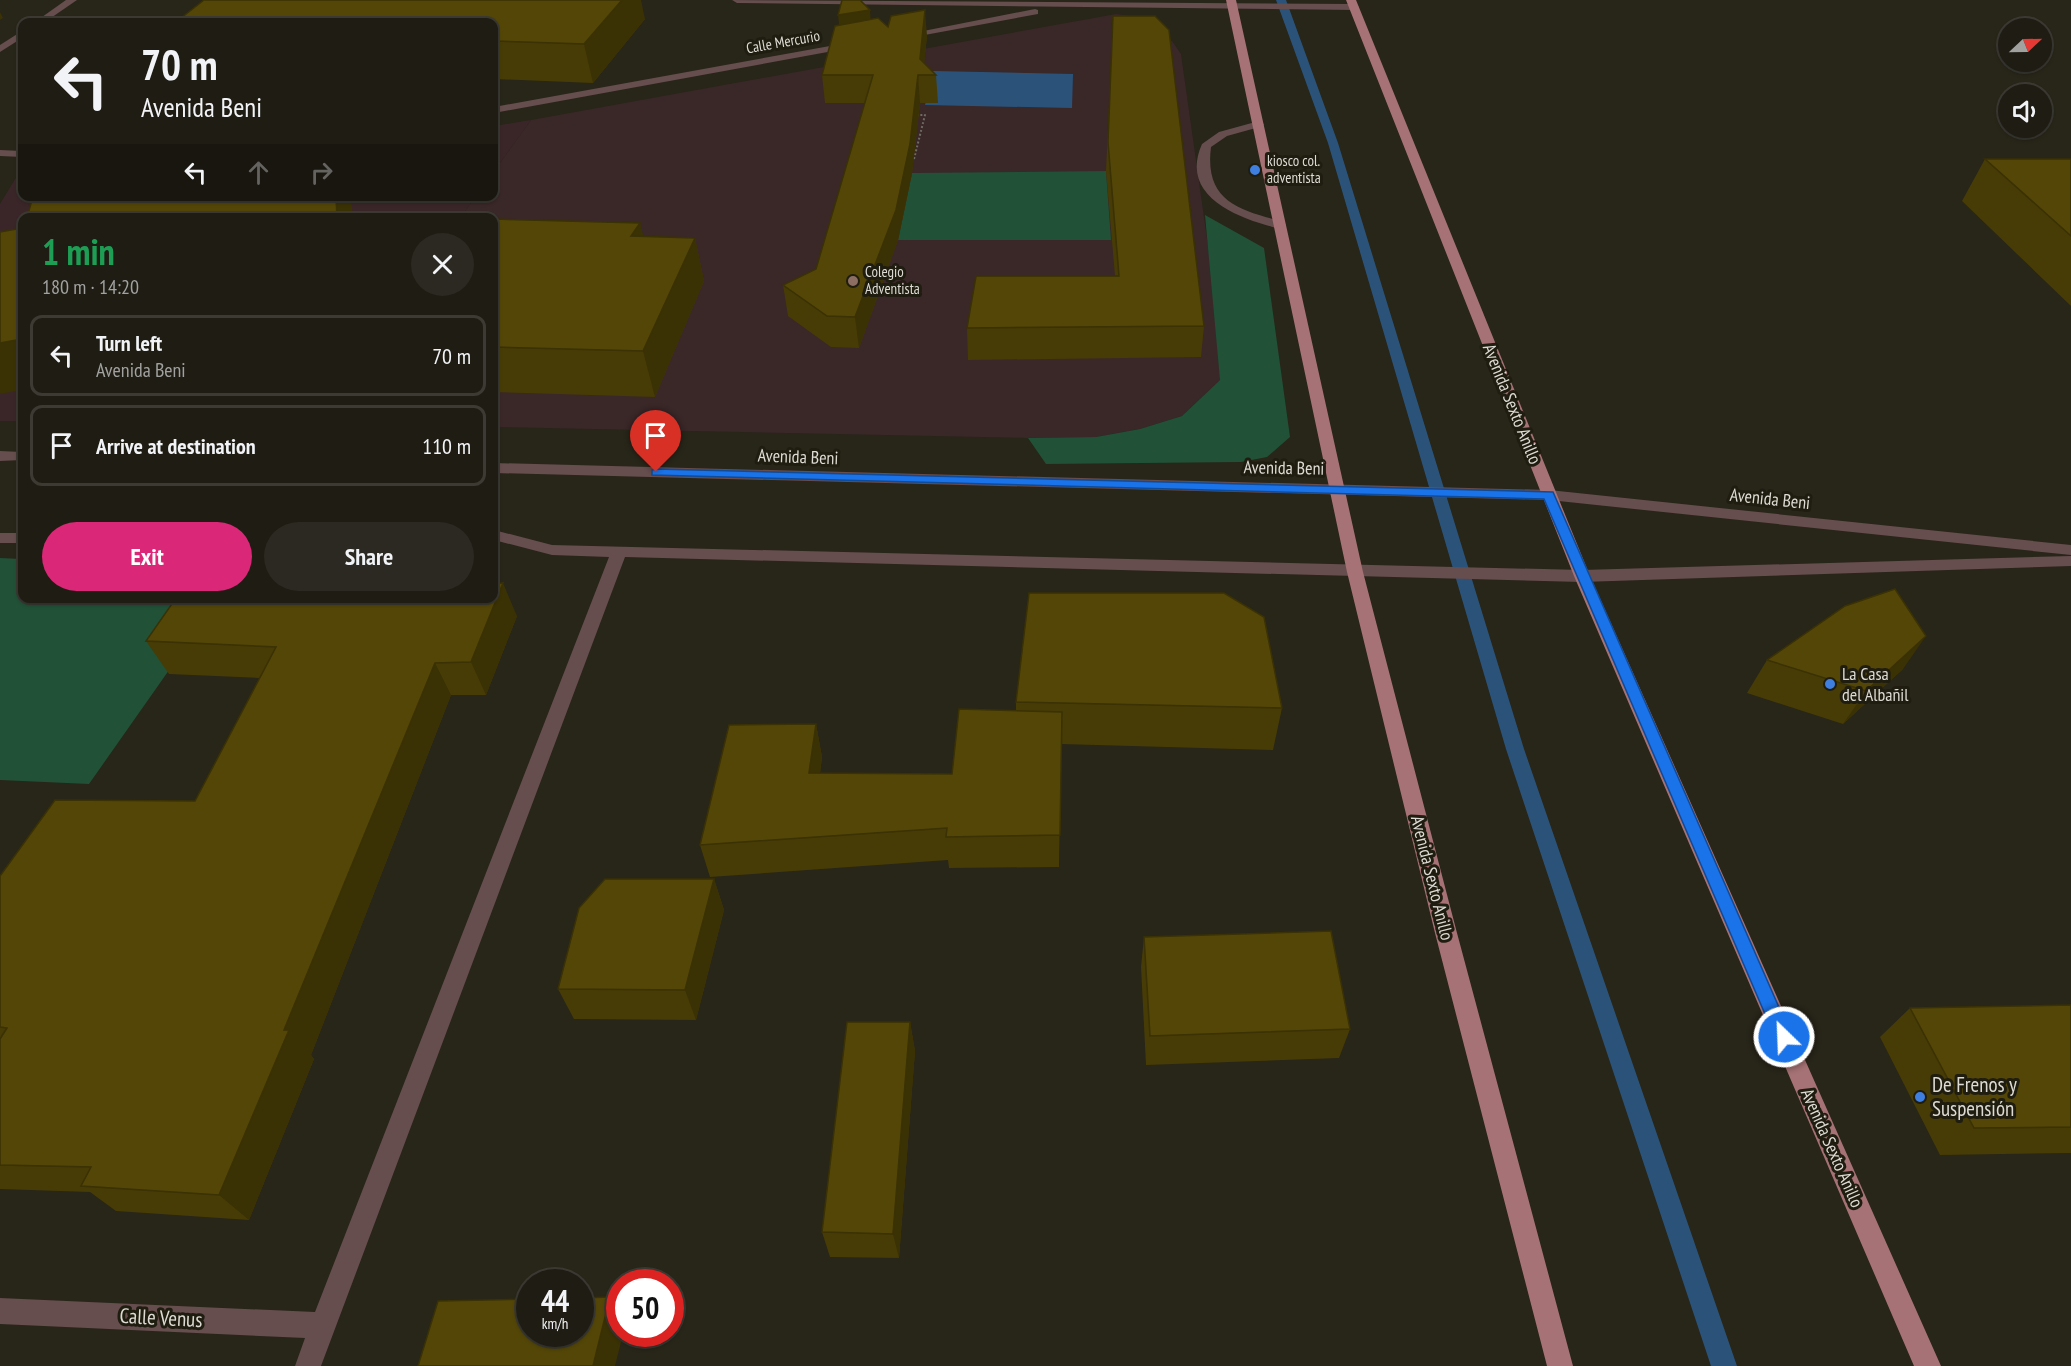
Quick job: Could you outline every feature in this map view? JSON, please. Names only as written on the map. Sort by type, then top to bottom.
[{"type":"main road","name":"Avenida Sexto Anillo","points":[[1232,4],[1355,572],[1446,933],[1560,1366]]},
{"type":"main road","name":"Avenida Sexto Anillo","points":[[1353,4],[1582,576],[1928,1366]]},
{"type":"street","points":[[45,18],[72,0]]},
{"type":"street","points":[[737,0],[1232,4],[1265,8],[1329,8],[1353,4]]},
{"type":"street","points":[[890,38],[1077,4]]},
{"type":"street","points":[[0,49],[18,37]]},
{"type":"street","name":"Calle Mercurio","points":[[498,109],[867,42]]},
{"type":"street","points":[[1259,124],[1223,134],[1206,146],[1203,161],[1208,190],[1234,212],[1280,225]]},
{"type":"street","points":[[0,153],[18,154]]},
{"type":"street","points":[[0,456],[18,456]]},
{"type":"street","name":"Avenida Beni","points":[[498,468],[1549,495],[2071,550]]},
{"type":"street","points":[[498,537],[552,550]]},
{"type":"street","points":[[0,538],[18,538]]},
{"type":"street","points":[[498,549],[1582,576],[2071,561]]},
{"type":"street","points":[[308,1366],[619,552]]},
{"type":"street","name":"Calle Venus","points":[[0,1311],[323,1326]]},
{"type":"path","points":[[914,159],[925,115],[915,115]]},
{"type":"shaded area","name":"Colegio Adventista","points":[[1116,14],[1131,16],[1172,41],[1181,54],[1222,345],[1220,380],[1182,416],[1140,429],[1096,437],[1028,438],[498,427],[498,213],[464,213],[472,201],[498,201],[498,165],[531,120]]},
{"type":"shaded area","points":[[531,120],[498,165],[498,125]]},
{"type":"shaded area","points":[[17,176],[18,201],[472,201],[464,213],[18,213],[18,421],[0,421],[0,204]]},
{"type":"green space","points":[[1106,171],[1111,240],[898,240],[912,173]]},
{"type":"green space","points":[[1205,215],[1264,248],[1290,437],[1267,457],[1241,462],[1046,464],[1028,438],[1096,437],[1140,429],[1182,416],[1220,380]]},
{"type":"green space","points":[[0,558],[18,559],[18,603],[216,603],[89,784],[0,780]]},
{"type":"water","points":[[933,71],[1073,74],[1072,108],[925,105]]},
{"type":"building","points":[[204,0],[622,0],[584,44],[498,41],[498,18],[181,18]]},
{"type":"building","points":[[842,0],[860,0],[870,10],[838,15]]},
{"type":"building","points":[[925,10],[920,59],[936,75],[918,75],[910,144],[896,210],[855,317],[827,316],[783,285],[816,269],[873,75],[822,75],[835,26],[878,18],[888,27],[891,16]]},
{"type":"building","points":[[1113,16],[1155,16],[1169,30],[1204,326],[967,328],[976,276],[1119,276],[1108,142]]},
{"type":"building","points":[[1985,159],[2071,159],[2071,236]]},
{"type":"building","points":[[32,201],[336,201],[337,213],[28,213]]},
{"type":"building","points":[[498,219],[640,223],[631,236],[695,238],[643,351],[498,347]]},
{"type":"building","points":[[18,229],[18,340],[0,343],[0,232]]},
{"type":"building","points":[[503,583],[498,595],[498,584]]},
{"type":"building","points":[[1895,589],[1926,636],[1866,691],[1767,660],[1845,606]]},
{"type":"building","points":[[1029,593],[1224,593],[1264,617],[1282,708],[1016,702]]},
{"type":"building","points":[[173,603],[495,603],[471,662],[435,663],[284,1030],[289,1030],[219,1195],[81,1186],[91,1167],[0,1165],[0,1039],[7,1028],[0,1027],[0,876],[55,800],[195,801],[276,647],[146,641]]},
{"type":"building","points":[[959,709],[1062,712],[1060,835],[946,837],[947,828],[700,845],[729,725],[816,724],[809,773],[952,774]]},
{"type":"building","points":[[605,879],[714,879],[685,990],[558,989],[579,908]]},
{"type":"building","points":[[1331,931],[1350,1029],[1150,1036],[1144,937]]},
{"type":"building","points":[[2071,1005],[2071,1127],[1974,1128],[1910,1008]]},
{"type":"building","points":[[847,1022],[910,1022],[893,1234],[822,1232]]},
{"type":"building","points":[[606,1297],[606,1313],[593,1366],[418,1366],[438,1301],[516,1299],[516,1347],[594,1347],[594,1298]]},
{"type":"waterway","points":[[1281,0],[1333,143],[1515,749],[1724,1366]]},
{"type":"place","name":"kiosco col. adventista","points":[[1255,170]]},
{"type":"place","name":"Colegio Adventista","points":[[853,281]]},
{"type":"place","name":"La Casa del Albañil","points":[[1830,684]]},
{"type":"place","name":"De Frenos y Suspensión","points":[[1920,1097]]},
{"type":"route","points":[[656,472],[1549,495],[1582,576],[1784,1037]]}]
